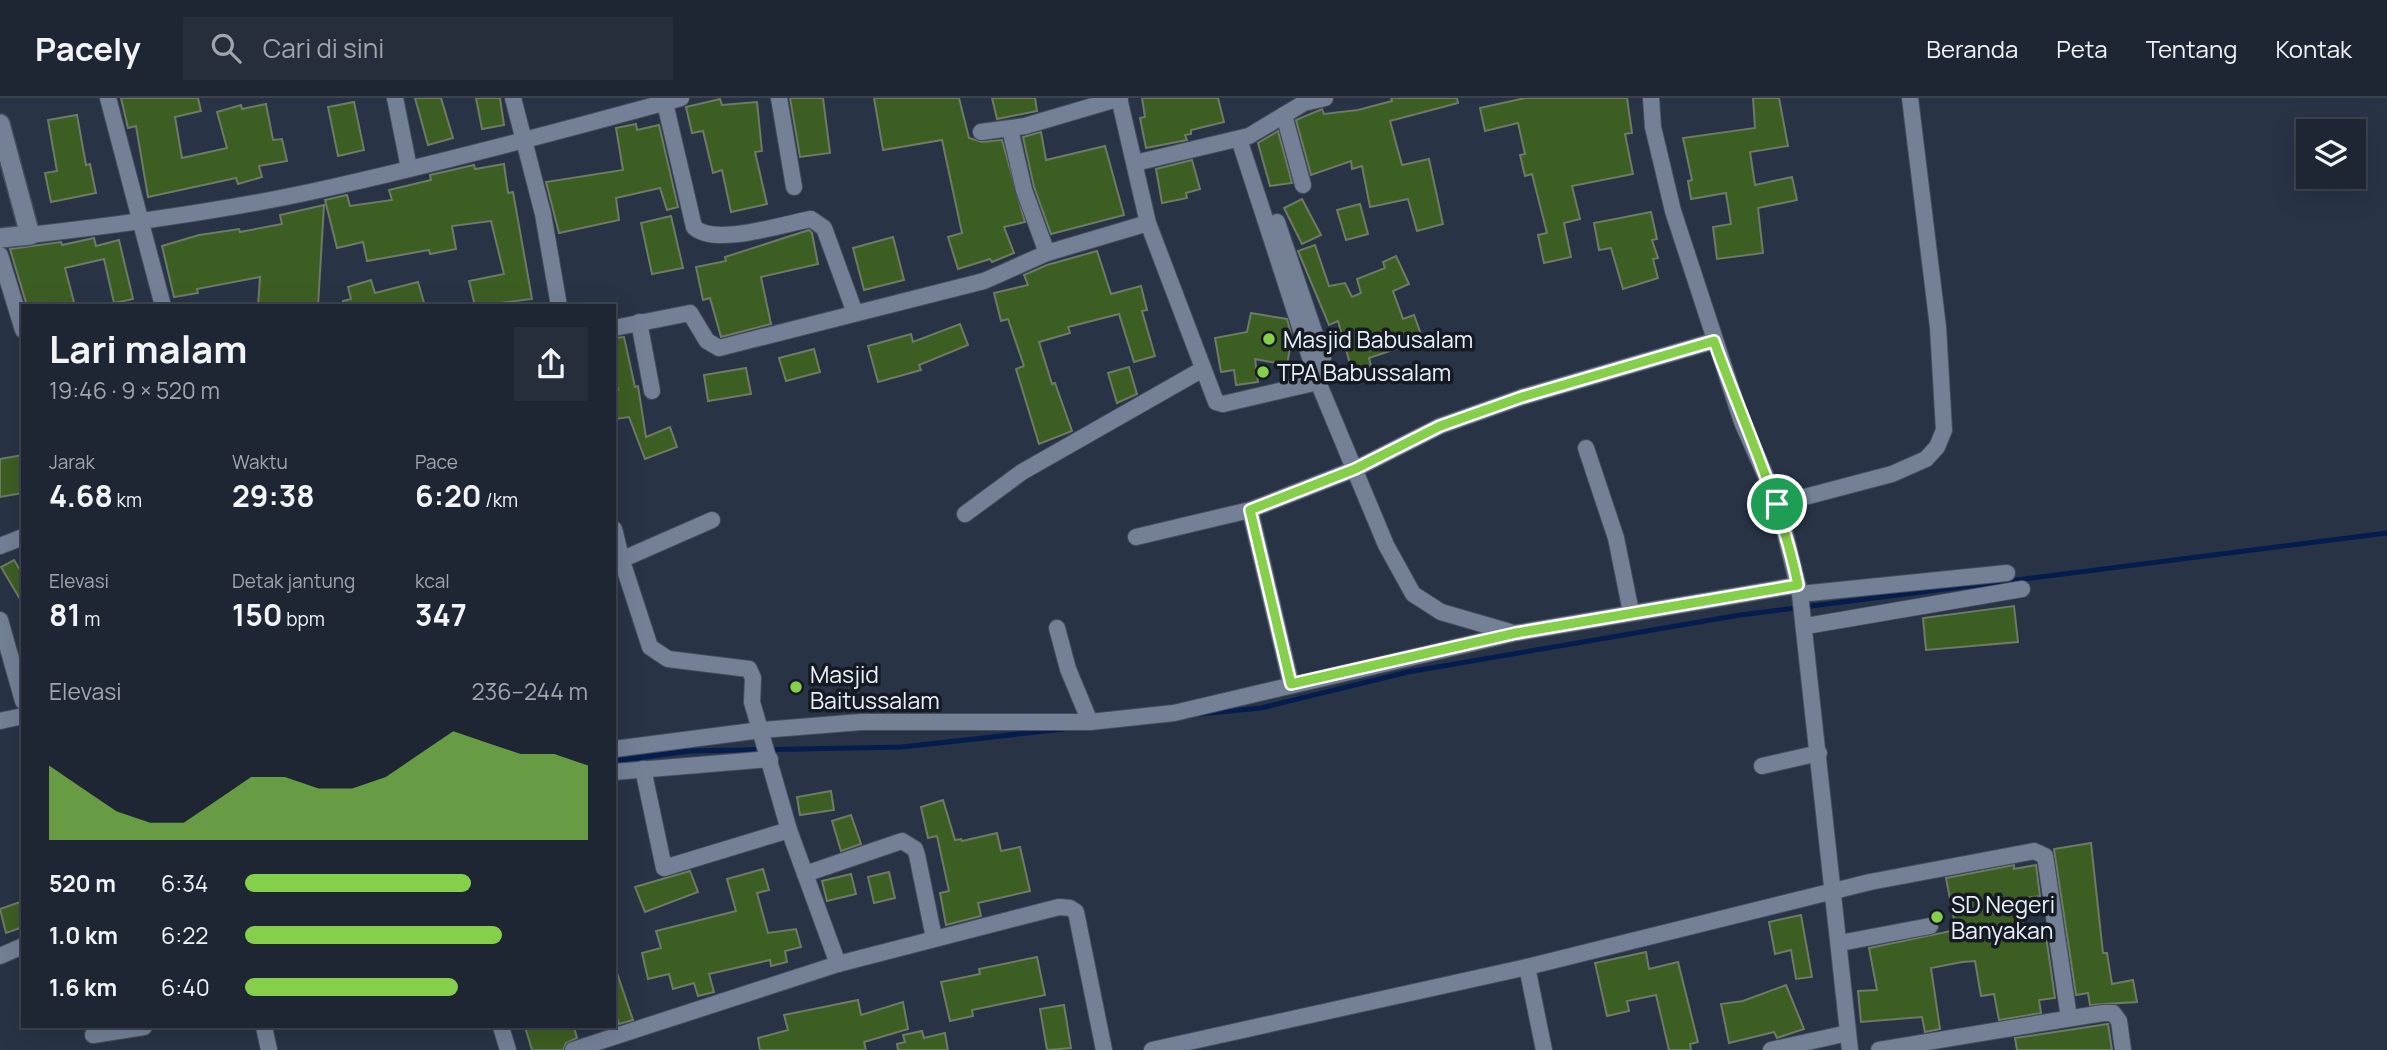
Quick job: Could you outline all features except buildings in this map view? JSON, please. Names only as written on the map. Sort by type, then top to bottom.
[{"type":"street","points":[[108,98],[162,304]]},
{"type":"street","points":[[395,98],[409,168]]},
{"type":"street","points":[[513,98],[543,214],[559,304]]},
{"type":"street","points":[[0,238],[140,222],[320,190],[681,98]]},
{"type":"street","points":[[779,98],[794,187]]},
{"type":"street","points":[[981,132],[1010,129],[1120,98],[1148,223],[1203,369],[1219,404],[1318,382]]},
{"type":"street","points":[[1135,163],[1244,138],[1304,103],[1325,98]]},
{"type":"street","points":[[1651,98],[1653,127],[1673,211],[1742,422],[1777,504],[1802,604],[1850,1050]]},
{"type":"street","points":[[1777,504],[1892,474],[1926,459],[1937,447],[1944,430],[1938,327],[1910,98]]},
{"type":"street","points":[[664,103],[694,227],[706,236],[715,237],[811,219],[819,223],[824,228],[855,313]]},
{"type":"street","points":[[1284,115],[1303,185]]},
{"type":"street","points":[[0,124],[30,235]]},
{"type":"street","points":[[1010,129],[1024,190],[1047,253]]},
{"type":"street","points":[[1244,138],[1287,266],[1323,358],[1312,361],[1318,382],[1386,545],[1413,594],[1441,612],[1516,633]]},
{"type":"street","points":[[616,328],[690,313],[707,341],[719,348],[984,281],[1047,253],[1148,223]]},
{"type":"street","points":[[0,255],[21,323]]},
{"type":"street","points":[[639,323],[652,391]]},
{"type":"street","points":[[1136,537],[1250,510],[1355,469],[1451,422],[1522,397],[1714,341]]},
{"type":"street","points":[[965,514],[1023,472],[1203,369]]},
{"type":"street","points":[[1586,448],[1616,538],[1631,612]]},
{"type":"street","points":[[1250,510],[1291,684]]},
{"type":"street","points":[[712,520],[618,562],[650,646],[668,659],[749,669],[753,678],[752,702],[789,830],[838,964]]},
{"type":"street","points":[[0,546],[21,538]]},
{"type":"street","points":[[1802,604],[2007,573]]},
{"type":"street","points":[[616,772],[765,745],[861,722],[1090,722],[1174,713],[1516,633],[1631,612],[2022,589]]},
{"type":"street","points":[[0,620],[21,694]]},
{"type":"street","points":[[1057,628],[1068,669],[1090,722]]},
{"type":"street","points":[[0,722],[21,717]]},
{"type":"street","points":[[616,749],[765,745]]},
{"type":"street","points":[[1762,766],[1819,753]]},
{"type":"street","points":[[643,769],[664,868],[789,830]]},
{"type":"street","points":[[805,874],[902,841],[915,849],[917,855],[934,938]]},
{"type":"street","points":[[1152,1050],[1527,967],[1833,891],[2039,851],[2045,856],[2052,893],[2069,1018]]},
{"type":"street","points":[[573,1050],[838,964],[1059,907],[1070,908],[1076,912],[1104,1050]]},
{"type":"street","points":[[1840,943],[1930,926]]},
{"type":"street","points":[[0,956],[21,947]]},
{"type":"street","points":[[1527,967],[1544,1050]]},
{"type":"street","points":[[1879,1050],[2113,1013],[2119,1021],[2123,1050]]},
{"type":"street","points":[[94,1038],[139,1028]]},
{"type":"street","points":[[264,1028],[269,1050]]},
{"type":"street","points":[[501,1028],[508,1050]]},
{"type":"street","points":[[1771,1050],[1848,1033]]},
{"type":"waterway","points":[[1199,714],[1261,708],[1408,672],[1740,615],[2387,533]]},
{"type":"waterway","points":[[616,761],[689,751],[902,747],[1064,729]]},
{"type":"place","name":"Masjid Babusalam","points":[[1269,339]]},
{"type":"place","name":"TPA Babussalam","points":[[1263,372]]},
{"type":"place","name":"Masjid Baitussalam","points":[[796,687]]},
{"type":"place","name":"SD Negeri Banyakan","points":[[1937,917]]},
{"type":"route","points":[[1714,341],[1742,422],[1777,504],[1788,536],[1798,585],[1516,633],[1372,668],[1291,684],[1250,510],[1355,469],[1440,426],[1522,397],[1714,341]]}]
